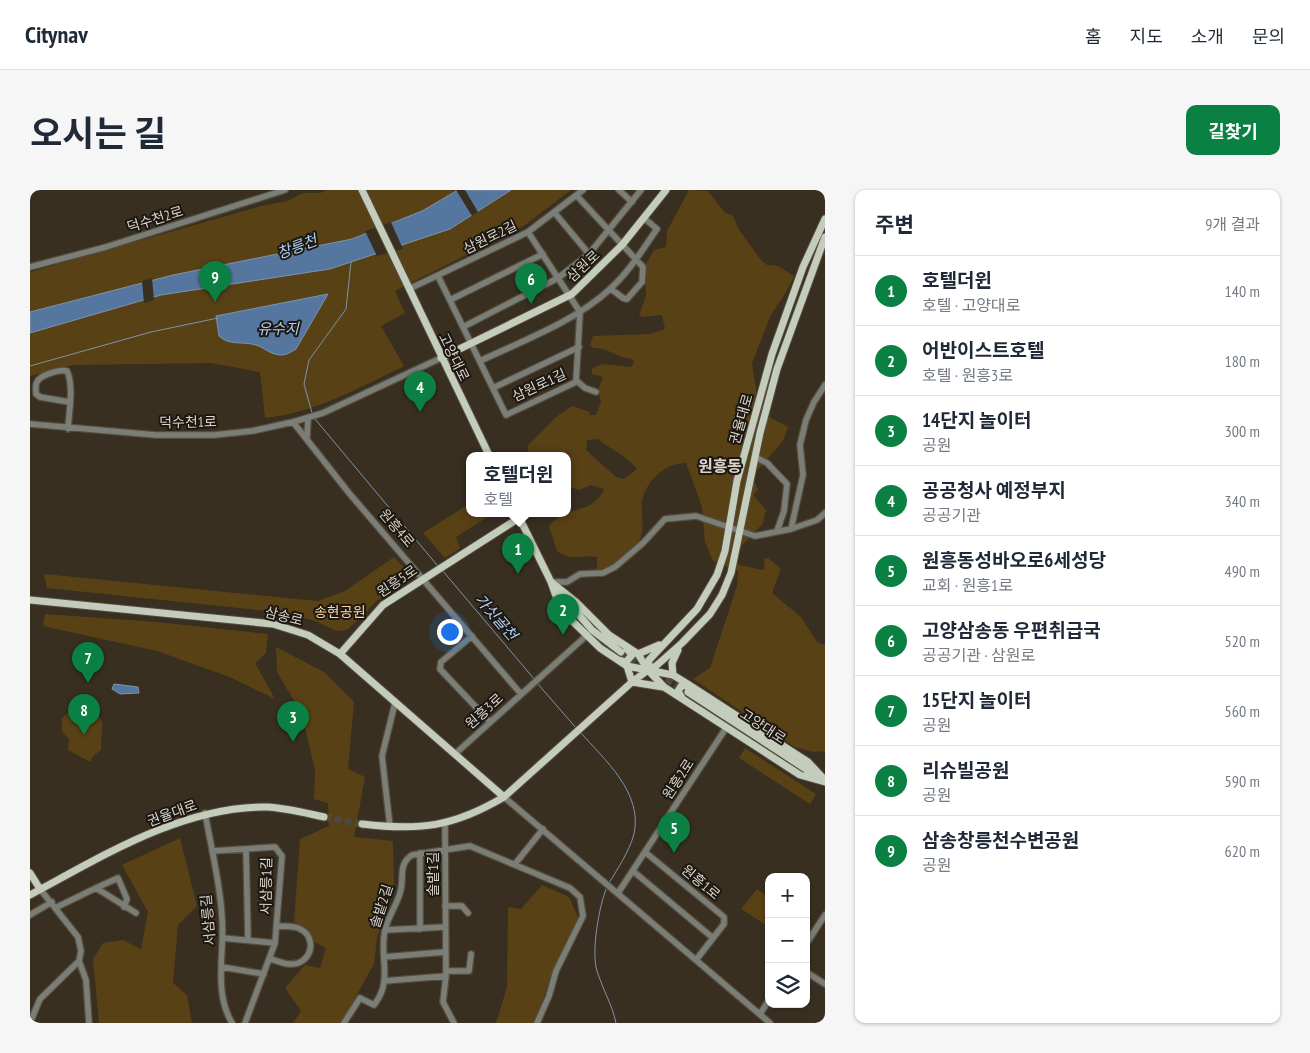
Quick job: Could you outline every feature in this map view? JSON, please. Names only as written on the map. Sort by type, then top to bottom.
[{"type":"main road","name":"고양대로","points":[[362,190],[488,452]]},
{"type":"main road","name":"삼원로","points":[[441,358],[569,295],[622,245],[666,190]]},
{"type":"main road","name":"권율대로","points":[[648,670],[649,660],[674,635],[707,594],[722,559],[737,481],[772,354],[803,267],[825,219]]},
{"type":"main road","name":"권율대로","points":[[504,797],[632,682],[656,666],[682,643],[710,614],[722,595],[731,573],[741,532],[755,457],[776,369],[825,237]]},
{"type":"main road","name":"원흥5로","points":[[340,654],[383,605],[515,517]]},
{"type":"main road","points":[[519,517],[551,582],[561,610],[586,636],[627,666],[632,682],[664,687]]},
{"type":"main road","points":[[551,582],[580,617],[632,655],[626,662],[616,659]]},
{"type":"main road","name":"삼송로","points":[[30,600],[272,624],[308,635],[340,654],[504,797]]},
{"type":"main road","points":[[622,649],[638,654],[654,648],[674,635]]},
{"type":"main road","points":[[673,675],[672,663],[682,643]]},
{"type":"main road","points":[[638,654],[648,670],[664,687],[684,701],[800,775],[825,781]]},
{"type":"main road","name":"고양대로","points":[[627,666],[673,675],[691,690],[825,781]]},
{"type":"main road","points":[[684,701],[678,691],[682,685],[691,690]]},
{"type":"main road","points":[[362,824],[421,828],[481,811],[504,797]]},
{"type":"main road","name":"권율대로","points":[[30,895],[158,830],[205,814],[269,807],[324,817]]},
{"type":"main road","points":[[30,873],[40,889]]},
{"type":"street","name":"덕수천2로","points":[[30,267],[106,247],[285,190]]},
{"type":"street","points":[[528,232],[583,190]]},
{"type":"street","points":[[619,190],[632,202]]},
{"type":"street","points":[[463,327],[558,278],[589,254],[641,190]]},
{"type":"street","points":[[577,196],[622,245],[637,258],[643,267],[642,282],[628,299],[623,298],[610,289]]},
{"type":"street","points":[[554,212],[589,254]]},
{"type":"street","points":[[480,361],[580,312],[610,289],[637,258],[657,229],[644,218]]},
{"type":"street","name":"삼원로2길","points":[[410,290],[528,232],[569,295]]},
{"type":"street","points":[[450,300],[543,254]]},
{"type":"street","points":[[438,276],[471,344]]},
{"type":"street","points":[[569,295],[580,312]]},
{"type":"street","name":"삼원로1길","points":[[471,344],[506,414],[577,381],[580,312]]},
{"type":"street","name":"삼원로1길","points":[[493,388],[579,347]]},
{"type":"street","name":"덕수천1로","points":[[30,424],[68,429],[156,435],[214,435],[252,431],[307,420],[441,358]]},
{"type":"street","points":[[68,429],[69,402],[69,376],[67,371],[62,370],[39,379],[36,383],[36,394],[40,397],[69,402]]},
{"type":"street","points":[[577,381],[585,388],[596,392]]},
{"type":"street","points":[[791,529],[803,475],[800,445],[806,420],[825,385]]},
{"type":"street","points":[[307,420],[307,440]]},
{"type":"street","name":"원흥4로","points":[[293,422],[427,576],[472,636],[521,694]]},
{"type":"street","points":[[755,457],[767,463],[787,484],[784,511],[778,531]]},
{"type":"street","points":[[551,582],[567,582],[580,574],[602,573],[615,567],[643,543],[665,519],[696,516],[756,536],[791,529],[817,520],[825,513]]},
{"type":"street","points":[[817,520],[825,523]]},
{"type":"street","points":[[472,636],[441,662],[440,669],[490,722]]},
{"type":"street","name":"원흥3로","points":[[455,754],[586,636]]},
{"type":"street","points":[[390,827],[382,756],[395,703]]},
{"type":"street","name":"원흥2로","points":[[618,894],[726,728]]},
{"type":"street","points":[[504,797],[770,1023]]},
{"type":"street","name":"서삼릉길","points":[[205,814],[222,916],[221,991],[225,1012],[232,1023]]},
{"type":"street","name":"솔밭1길","points":[[445,822],[446,974],[443,1002],[454,1023]]},
{"type":"street","points":[[515,864],[542,829]]},
{"type":"street","name":"솔밭2길","points":[[344,1023],[360,998],[374,1005],[383,994],[385,930],[400,893],[402,868],[405,860],[412,855],[420,853],[470,846],[570,888],[580,897],[583,916],[556,971],[549,996],[537,1023]]},
{"type":"street","name":"서삼릉1길","points":[[212,851],[275,847],[282,856],[278,926],[275,943],[245,1023]]},
{"type":"street","name":"서삼릉1길","points":[[246,848],[248,940]]},
{"type":"street","name":"원흥1로","points":[[645,852],[724,918],[724,924],[696,960]]},
{"type":"street","points":[[420,853],[420,929]]},
{"type":"street","points":[[633,871],[713,938]]},
{"type":"street","points":[[55,908],[118,878],[127,899],[124,907]]},
{"type":"street","points":[[96,888],[136,913]]},
{"type":"street","points":[[40,889],[78,937],[81,951],[79,962],[86,980],[89,1023]]},
{"type":"street","points":[[30,915],[52,902]]},
{"type":"street","points":[[445,906],[462,906],[468,913]]},
{"type":"street","points":[[810,938],[825,915]]},
{"type":"street","name":"서삼릉1길","points":[[270,959],[290,965],[300,962],[308,956],[312,948],[311,940],[306,933],[296,927],[278,926]]},
{"type":"street","points":[[385,930],[445,927]]},
{"type":"street","points":[[223,938],[275,943]]},
{"type":"street","points":[[384,957],[446,952]]},
{"type":"street","points":[[384,981],[468,971],[471,954]]},
{"type":"street","points":[[30,1023],[40,999],[79,962]]},
{"type":"street","points":[[222,967],[264,974]]},
{"type":"street","points":[[810,975],[825,984]]},
{"type":"street","points":[[760,1014],[765,1006]]},
{"type":"green space","points":[[327,190],[571,190],[525,225],[395,291],[405,313],[381,326],[404,366],[319,405],[301,411],[265,418],[260,372],[211,363],[73,365],[30,376],[30,272],[261,206],[287,201],[303,193],[320,193]]},
{"type":"green space","points":[[689,190],[708,191],[724,212],[733,216],[739,230],[761,260],[767,265],[778,266],[794,276],[771,315],[752,363],[757,395],[771,418],[788,427],[783,441],[752,476],[758,490],[753,495],[766,510],[763,523],[735,553],[734,559],[736,564],[762,570],[765,569],[764,559],[768,558],[781,569],[772,593],[801,617],[817,642],[825,645],[825,751],[813,752],[795,747],[693,679],[710,668],[737,586],[738,571],[713,561],[705,542],[702,507],[686,463],[672,465],[649,484],[642,502],[641,538],[622,561],[603,573],[597,570],[597,557],[572,557],[557,551],[549,526],[560,517],[571,517],[571,512],[593,503],[604,489],[591,485],[579,490],[571,487],[571,452],[528,452],[528,445],[556,417],[572,406],[590,412],[589,415],[596,415],[601,402],[598,390],[603,377],[592,374],[592,368],[603,364],[631,367],[634,363],[633,359],[599,348],[593,348],[590,345],[593,336],[650,334],[665,329],[662,315],[643,317],[639,315],[646,296],[645,266],[654,250],[666,247],[667,231]],"holes":[[[598,439],[628,460],[637,469],[624,479],[616,477],[586,450],[587,440]]]},
{"type":"green space","points":[[466,506],[466,517],[488,517],[456,537],[460,548],[445,558],[423,533]]},
{"type":"green space","name":"송현공원","points":[[394,557],[410,574],[407,580],[378,600],[347,630],[337,631],[315,621],[286,613],[47,588],[44,574],[318,601],[345,591]]},
{"type":"green space","points":[[45,614],[157,622],[268,634],[266,653],[255,663],[275,699],[232,678],[157,651],[43,626]]},
{"type":"green space","points":[[276,647],[324,672],[354,702],[348,769],[365,777],[354,837],[393,841],[394,882],[377,938],[374,964],[341,1023],[293,1023],[301,1011],[285,988],[305,965],[320,968],[326,948],[314,942],[311,934],[294,922],[300,839],[329,826],[328,803],[314,799],[315,770],[302,714],[277,672]]},
{"type":"green space","points":[[71,710],[95,711],[102,722],[101,750],[93,756],[90,762],[68,750],[69,740],[62,731],[62,718]]},
{"type":"green space","points":[[745,748],[816,794],[810,804],[739,758]]},
{"type":"green space","points":[[180,838],[197,906],[178,925],[173,983],[187,995],[192,1023],[99,1023],[93,959],[103,943],[123,940],[141,949],[148,912],[122,865]]},
{"type":"green space","points":[[542,885],[569,897],[579,919],[554,970],[534,1023],[496,1023],[507,987],[508,907],[521,909]]},
{"type":"green space","points":[[757,889],[765,894],[765,924],[741,909]]},
{"type":"water","points":[[458,190],[511,190],[450,229],[330,269],[161,295],[30,333],[30,312],[173,275],[352,239],[422,211]]},
{"type":"water","name":"유수지","points":[[328,294],[296,349],[287,354],[274,354],[256,345],[227,341],[219,336],[216,316]]},
{"type":"water","points":[[114,684],[138,687],[139,693],[120,694],[112,689]]},
{"type":"pier","points":[[456,190],[465,190],[478,212],[472,216]]},
{"type":"pier","points":[[391,222],[403,249],[377,256],[365,231]]},
{"type":"pier","points":[[152,278],[154,300],[144,303],[142,281]]},
{"type":"waterway","name":"가싯골천","points":[[312,413],[304,384],[309,360],[346,309],[351,262]]},
{"type":"waterway","points":[[30,366],[151,332],[218,318]]},
{"type":"waterway","name":"가싯골천","points":[[315,419],[437,565]]},
{"type":"waterway","name":"가싯골천","points":[[442,570],[535,680]]},
{"type":"waterway","name":"가싯골천","points":[[537,683],[577,729]]},
{"type":"waterway","name":"가싯골천","points":[[580,732],[620,778],[633,805],[635,819],[632,841],[609,883]]},
{"type":"waterway","name":"가싯골천","points":[[607,887],[601,905],[595,941],[595,963],[616,1023]]},
{"type":"tunnel","points":[[621,652],[688,692]]},
{"type":"tunnel","points":[[324,817],[362,824]]},
{"type":"place","name":"삼송창릉천수변공원","points":[[215,302]]},
{"type":"place","name":"고양삼송동 우편취급국","points":[[531,304]]},
{"type":"place","name":"공공청사 예정부지","points":[[420,412]]},
{"type":"place","name":"호텔더윈","points":[[518,574]]},
{"type":"place","name":"어반이스트호텔","points":[[563,635]]},
{"type":"place","name":"15단지 놀이터","points":[[88,683]]},
{"type":"place","name":"리슈빌공원","points":[[84,735]]},
{"type":"place","name":"14단지 놀이터","points":[[293,742]]},
{"type":"place","name":"원흥동성바오로6세성당","points":[[674,853]]},
{"type":"district","name":"원흥동","points":[[720,466]]},
{"type":"water label","name":"창릉천","points":[[297,247]]}]
